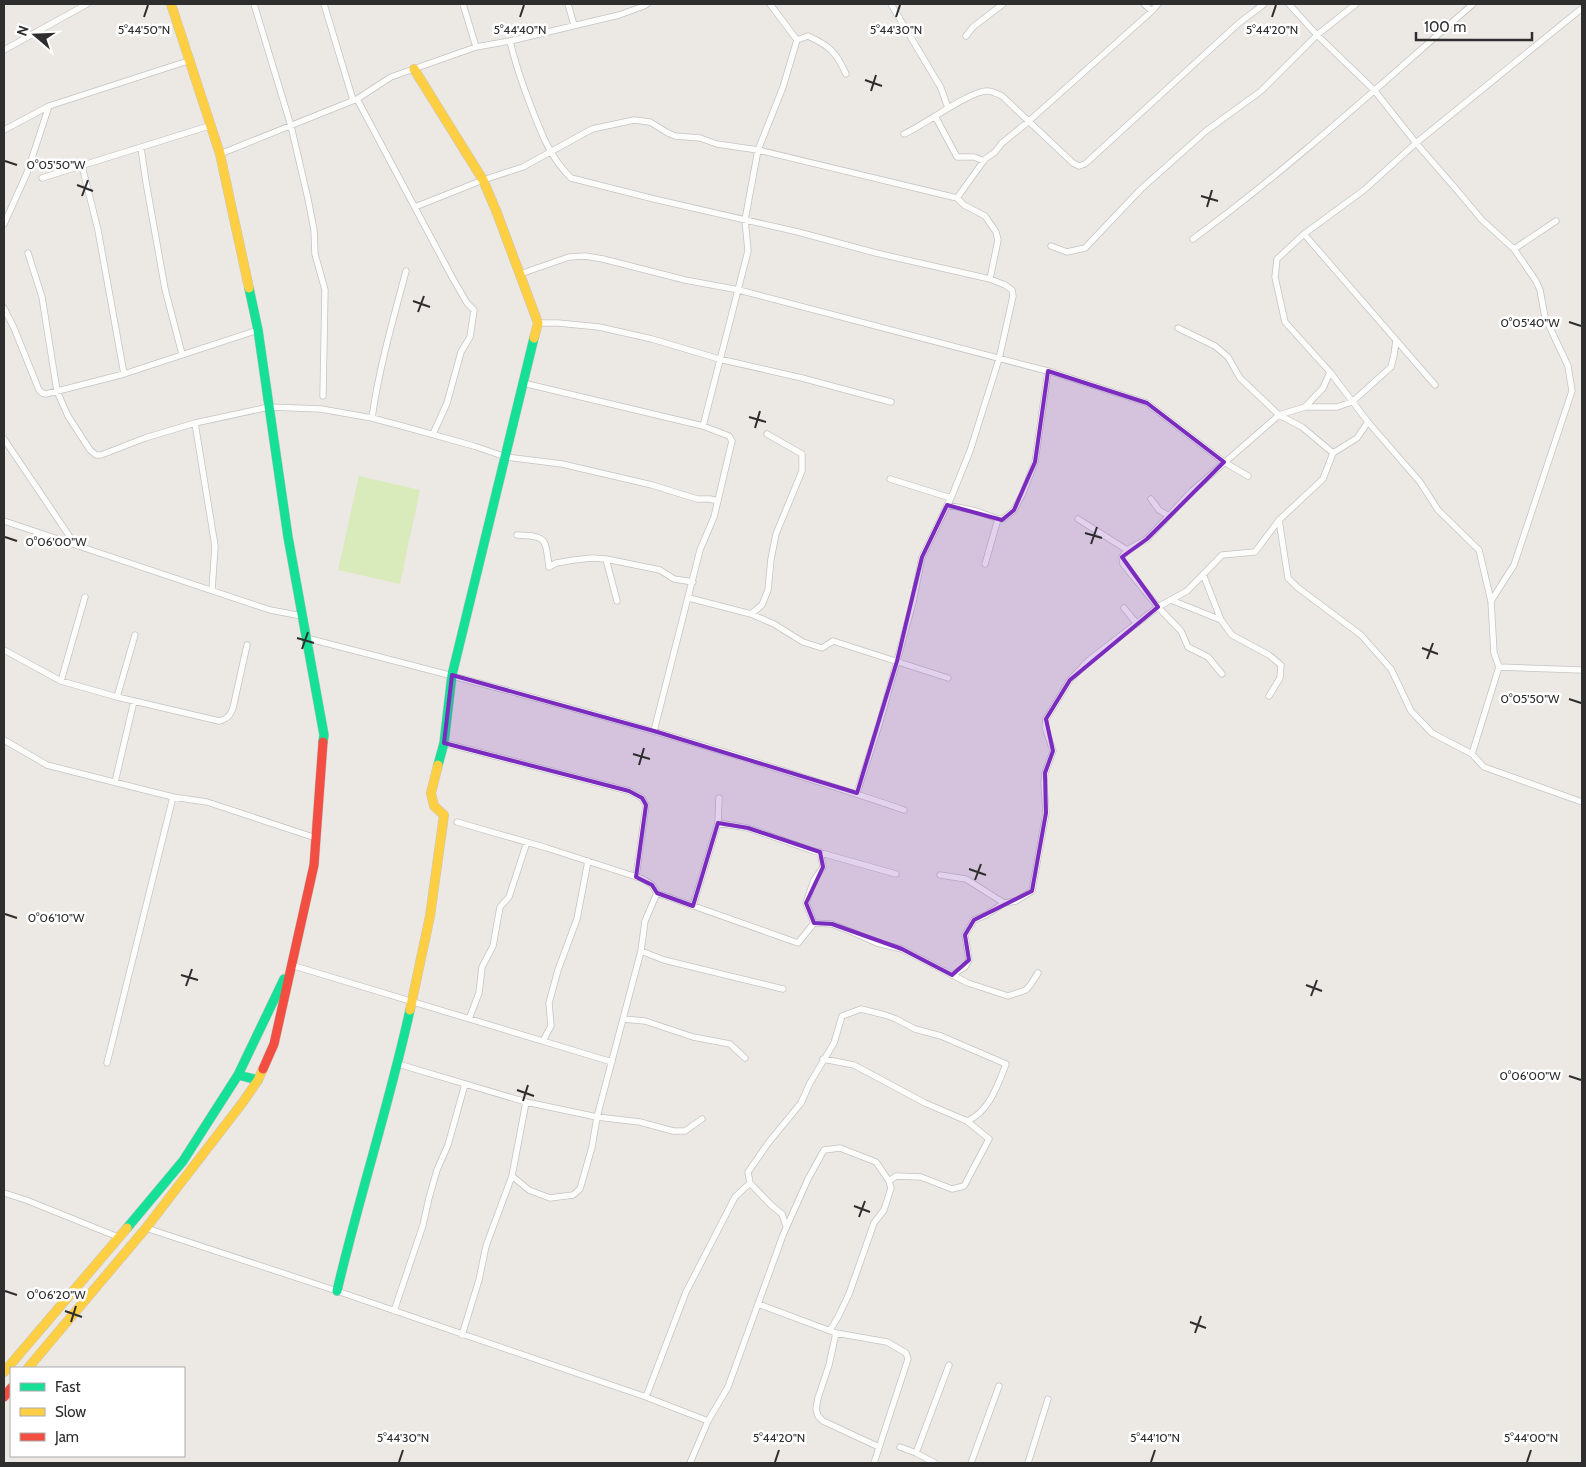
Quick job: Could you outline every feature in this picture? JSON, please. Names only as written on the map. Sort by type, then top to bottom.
[{"type":"street","points":[[4,50],[87,4]]},
{"type":"street","points":[[29,1367],[146,1228],[238,1110],[258,1080],[274,1044],[312,874],[316,838],[324,735],[288,537],[258,330],[220,154],[171,4]]},
{"type":"street","points":[[254,4],[292,126],[314,230],[315,254],[325,290],[323,396]]},
{"type":"street","points":[[324,4],[355,100],[452,277],[474,310],[470,337],[462,352],[447,403],[433,434]]},
{"type":"street","points":[[463,4],[476,47]]},
{"type":"street","points":[[568,4],[574,25]]},
{"type":"street","points":[[220,154],[355,100],[391,77],[476,47],[510,41],[619,15],[647,4]]},
{"type":"street","points":[[770,4],[797,40]]},
{"type":"street","points":[[891,4],[941,88],[948,108]]},
{"type":"street","points":[[966,36],[972,27],[1003,4]]},
{"type":"street","points":[[1144,4],[1152,11]]},
{"type":"street","points":[[957,198],[984,161],[1002,143],[1029,121],[1158,4]]},
{"type":"street","points":[[904,134],[975,94],[987,91],[1002,96],[1073,164],[1078,166],[1086,164],[1238,23],[1264,4]]},
{"type":"street","points":[[1290,4],[1317,34],[1374,90],[1416,143],[1482,220],[1514,249],[1536,281],[1540,290],[1545,317],[1568,366],[1572,390],[1514,565],[1491,601]]},
{"type":"street","points":[[1052,246],[1067,252],[1085,248],[1141,189],[1206,130],[1261,91],[1317,34],[1356,4]]},
{"type":"street","points":[[1193,239],[1245,200],[1473,4]]},
{"type":"street","points":[[1472,754],[1498,667],[1494,653],[1491,601],[1479,550],[1438,510],[1420,482],[1368,422],[1330,372],[1285,322],[1275,277],[1278,259],[1304,234],[1364,190],[1416,143],[1580,8]]},
{"type":"street","points":[[797,40],[808,36],[825,44],[838,57],[846,74]]},
{"type":"street","points":[[703,426],[748,251],[745,220],[758,150],[783,87],[797,40]]},
{"type":"street","points":[[510,41],[517,71],[534,118],[550,153],[571,178],[990,279],[1012,290],[1013,296],[999,359],[970,451],[948,505],[922,556],[913,602],[897,661],[857,793]]},
{"type":"street","points":[[4,130],[49,106],[190,60]]},
{"type":"street","points":[[337,1291],[351,1232],[361,1202],[398,1064],[426,938],[444,815],[434,806],[431,793],[444,743],[452,675],[538,323],[483,180],[414,69]]},
{"type":"street","points":[[4,224],[28,173],[49,106]]},
{"type":"street","points":[[935,116],[957,157],[974,157],[984,161]]},
{"type":"street","points":[[415,207],[483,180],[523,167],[592,129],[634,120],[650,122],[675,136],[700,138],[717,144],[758,150],[957,198],[964,205],[985,216],[996,232],[998,240],[990,279]]},
{"type":"street","points":[[42,178],[212,125]]},
{"type":"street","points":[[142,148],[146,182],[165,288],[182,354]]},
{"type":"street","points":[[82,166],[98,230],[124,374]]},
{"type":"street","points":[[1514,249],[1556,221]]},
{"type":"street","points":[[1304,234],[1435,385]]},
{"type":"street","points":[[28,252],[42,297],[57,391],[68,416],[90,450],[96,455],[101,455],[145,438],[195,423],[269,406],[321,409],[372,418],[433,434],[506,457],[562,464],[652,485],[697,498],[710,498],[718,501]]},
{"type":"street","points":[[520,274],[569,257],[585,256],[603,259],[685,280],[739,290],[1048,371],[1147,403],[1224,462],[1248,476]]},
{"type":"street","points":[[372,418],[386,343],[406,271]]},
{"type":"street","points":[[4,308],[39,390],[46,394],[124,374],[258,330]]},
{"type":"street","points":[[538,323],[599,327],[652,339],[719,359],[802,378],[891,402]]},
{"type":"street","points":[[1178,328],[1215,346],[1228,357],[1240,378],[1279,415],[1302,427],[1333,453]]},
{"type":"street","points":[[1222,674],[1208,657],[1188,647],[1181,631],[1158,607],[1123,564],[1122,557],[1127,550],[1147,539],[1192,491],[1279,415],[1305,408],[1337,407],[1352,402],[1391,367],[1396,340]]},
{"type":"street","points":[[948,505],[976,511],[998,519],[1003,519],[1014,510],[1034,462],[1048,371]]},
{"type":"street","points":[[1305,408],[1323,388],[1330,372]]},
{"type":"street","points":[[523,383],[703,426],[729,436],[732,441],[714,517],[700,550],[654,730]]},
{"type":"street","points":[[952,975],[965,967],[969,960],[965,934],[974,920],[986,915],[1004,903],[1016,901],[1032,891],[1046,813],[1045,773],[1053,751],[1045,727],[1046,719],[1070,680],[1090,660],[1158,607],[1187,591],[1222,556],[1255,552],[1279,520],[1323,479],[1333,453],[1357,438],[1368,422]]},
{"type":"street","points":[[195,423],[215,546],[212,590]]},
{"type":"street","points":[[751,614],[762,605],[768,590],[776,534],[802,471],[802,454],[767,434]]},
{"type":"street","points":[[4,439],[74,544]]},
{"type":"street","points":[[890,479],[951,498]]},
{"type":"street","points":[[1151,498],[1159,510],[1169,516]]},
{"type":"street","points":[[1078,518],[1127,550]]},
{"type":"street","points":[[984,564],[998,519]]},
{"type":"street","points":[[1279,520],[1288,578],[1297,587],[1361,635],[1391,669],[1411,711],[1432,734],[1472,754],[1484,767],[1582,802]]},
{"type":"street","points":[[4,521],[270,610],[302,616]]},
{"type":"street","points":[[517,535],[534,535],[542,539],[548,548],[549,567],[556,563],[592,558],[660,570],[674,579],[693,582]]},
{"type":"street","points":[[606,560],[617,601]]},
{"type":"street","points":[[1202,574],[1222,620],[1232,635],[1269,655],[1281,665],[1280,678],[1269,696]]},
{"type":"street","points":[[61,681],[85,597]]},
{"type":"street","points":[[689,598],[751,614],[774,624],[803,642],[822,648],[834,641],[948,678]]},
{"type":"street","points":[[1171,600],[1222,620]]},
{"type":"street","points":[[1124,608],[1136,624]]},
{"type":"street","points":[[117,697],[135,635]]},
{"type":"street","points":[[306,638],[452,675],[654,730],[857,793],[904,810]]},
{"type":"street","points":[[4,650],[61,681],[134,702],[219,721],[225,720],[230,716],[233,708],[246,645]]},
{"type":"street","points":[[1498,667],[1582,670]]},
{"type":"street","points":[[115,782],[134,702]]},
{"type":"street","points":[[4,740],[47,765],[173,797],[207,802],[316,838]]},
{"type":"street","points":[[444,743],[629,791],[642,798],[646,805],[636,877]]},
{"type":"street","points":[[108,1063],[173,797]]},
{"type":"street","points":[[692,906],[718,823],[719,798]]},
{"type":"street","points":[[457,822],[528,842],[636,877],[652,885],[657,893],[798,943],[814,923]]},
{"type":"street","points":[[718,823],[748,828],[811,850],[896,874]]},
{"type":"street","points":[[470,1019],[479,993],[482,967],[493,946],[500,907],[509,897],[528,842]]},
{"type":"street","points":[[814,923],[806,903],[814,880],[823,867],[820,852]]},
{"type":"street","points":[[543,1041],[551,1026],[549,1002],[558,970],[577,919],[588,861]]},
{"type":"street","points":[[940,875],[966,879],[1004,903]]},
{"type":"street","points":[[512,1176],[529,1190],[550,1198],[573,1195],[580,1189],[641,952],[645,921],[657,893]]},
{"type":"street","points":[[814,923],[832,924],[877,943],[902,949],[968,983],[1008,996],[1026,990],[1038,973]]},
{"type":"street","points":[[641,952],[664,960],[783,989]]},
{"type":"street","points":[[291,965],[612,1062]]},
{"type":"street","points":[[4,1372],[183,1161],[238,1075],[291,965]]},
{"type":"street","points":[[786,1226],[782,1214],[750,1183],[748,1172],[769,1142],[801,1103],[823,1059],[834,1043],[842,1016],[861,1009],[896,1019],[915,1029],[941,1036],[1006,1064],[989,1102],[975,1118],[966,1121]]},
{"type":"street","points":[[623,1019],[645,1022],[692,1037],[730,1044],[745,1058]]},
{"type":"street","points":[[823,1059],[854,1065],[966,1121],[989,1139],[964,1186],[952,1189],[921,1178],[896,1176],[889,1181]]},
{"type":"street","points":[[398,1064],[526,1102],[597,1117],[640,1122],[673,1131],[685,1131],[702,1119]]},
{"type":"street","points":[[238,1075],[258,1080]]},
{"type":"street","points":[[394,1311],[423,1225],[437,1170],[448,1145],[465,1084]]},
{"type":"street","points":[[462,1335],[479,1280],[486,1246],[512,1176],[526,1102]]},
{"type":"street","points":[[690,1463],[708,1421],[728,1387],[786,1226],[808,1179],[824,1150],[840,1148],[876,1162],[889,1181],[891,1188],[884,1210],[874,1223],[849,1294],[838,1317],[833,1332],[829,1365],[816,1409],[818,1416],[823,1421],[879,1447]]},
{"type":"street","points":[[646,1397],[686,1292],[735,1197],[750,1183]]},
{"type":"street","points":[[4,1194],[26,1200],[118,1238]]},
{"type":"street","points":[[146,1228],[646,1397],[708,1421]]},
{"type":"street","points":[[758,1304],[833,1332],[887,1342],[906,1353],[908,1359],[874,1463]]},
{"type":"street","points":[[916,1453],[949,1365]]},
{"type":"street","points":[[971,1463],[999,1386]]},
{"type":"street","points":[[1036,1463],[1029,1461],[1048,1399]]},
{"type":"street","points":[[900,1447],[935,1463]]},
{"type":"highlighted area","points":[[1048,371],[1147,403],[1224,462],[1147,539],[1122,557],[1158,607],[1070,680],[1046,719],[1053,751],[1045,773],[1046,813],[1032,891],[974,920],[965,935],[969,960],[952,975],[902,949],[832,924],[814,923],[806,903],[823,867],[820,852],[748,828],[718,823],[693,906],[657,893],[652,885],[636,877],[646,805],[642,798],[629,791],[444,743],[452,675],[654,731],[857,793],[897,661],[922,557],[947,505],[1002,520],[1014,510],[1035,462]]},
{"type":"green space","points":[[359,476],[420,490],[400,584],[338,570]]},
{"type":"traffic: fast","points":[[249,288],[258,330],[288,537],[324,735],[323,742]]},
{"type":"traffic: fast","points":[[438,765],[444,743],[452,675],[534,338]]},
{"type":"traffic: fast","points":[[127,1228],[183,1161],[238,1075],[284,979]]},
{"type":"traffic: fast","points":[[337,1291],[410,1010]]},
{"type":"traffic: fast","points":[[238,1075],[258,1080]]},
{"type":"traffic: slow","points":[[171,4],[220,154],[249,288]]},
{"type":"traffic: slow","points":[[414,69],[483,180],[538,323],[534,338]]},
{"type":"traffic: slow","points":[[410,1010],[430,916],[444,815],[434,806],[431,793],[438,765]]},
{"type":"traffic: slow","points":[[29,1367],[146,1228],[243,1102],[263,1069]]},
{"type":"traffic: slow","points":[[4,1372],[127,1228]]},
{"type":"traffic: jam","points":[[263,1069],[274,1044],[314,865],[323,742]]},
{"type":"traffic: jam","points":[[4,1397],[10,1389]]}]
